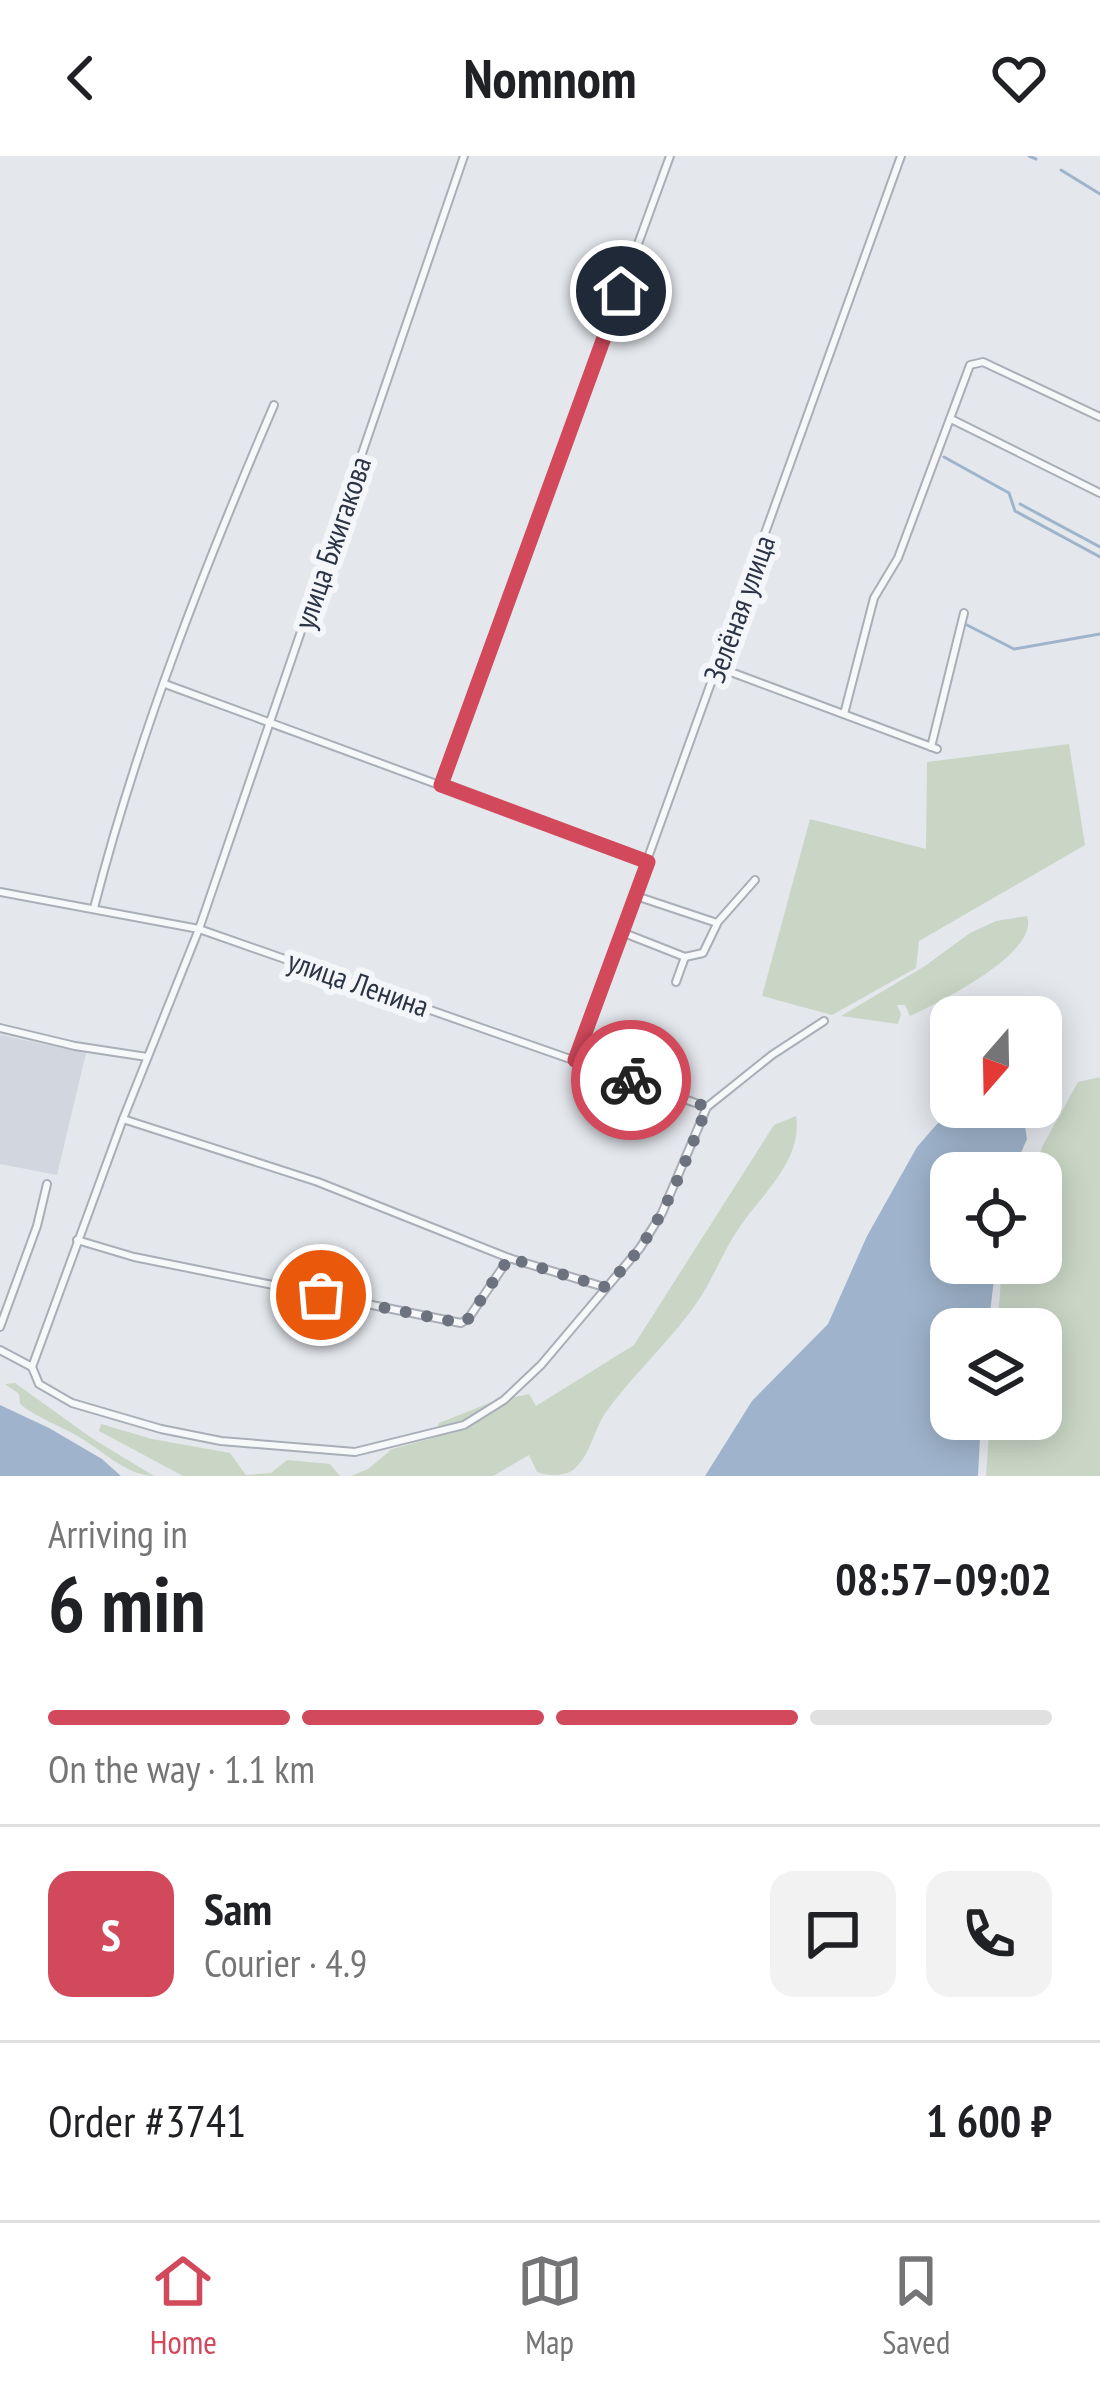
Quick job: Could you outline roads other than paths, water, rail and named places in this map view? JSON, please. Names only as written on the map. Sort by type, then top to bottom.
[{"type":"street","name":"улица Бжигакова","points":[[32,1367],[199,928],[464,156]]},
{"type":"street","points":[[441,785],[670,156]]},
{"type":"street","name":"Зелёная улица","points":[[575,1060],[902,156]]},
{"type":"street","points":[[844,714],[874,598],[898,558],[970,365],[975,362],[1100,417]]},
{"type":"street","points":[[94,908],[165,684],[222,527],[274,405]]},
{"type":"street","points":[[951,419],[1100,493]]},
{"type":"street","points":[[719,668],[934,748],[964,613]]},
{"type":"street","points":[[165,684],[648,862]]},
{"type":"street","points":[[622,933],[685,957],[703,952],[717,923],[755,880]]},
{"type":"street","name":"улица Ленина","points":[[0,892],[199,928],[707,1107]]},
{"type":"street","points":[[636,896],[717,923]]},
{"type":"street","points":[[676,982],[685,957]]},
{"type":"street","points":[[0,1350],[32,1367],[39,1384],[72,1403],[161,1429],[253,1446],[355,1452],[464,1425],[504,1400],[541,1365],[640,1248],[662,1213],[707,1107],[824,1021]]},
{"type":"street","points":[[0,1028],[147,1057]]},
{"type":"street","points":[[123,1119],[318,1182],[509,1258],[604,1287]]},
{"type":"street","points":[[0,1327],[37,1226],[47,1184]]},
{"type":"street","points":[[77,1240],[134,1258],[461,1323],[509,1258]]},
{"type":"water","points":[[934,1128],[1025,1128],[1021,1152],[930,1152],[930,1284],[993,1284],[991,1308],[930,1308],[930,1440],[980,1440],[978,1476],[705,1476],[752,1401],[828,1324],[867,1236],[917,1147]]},
{"type":"water","points":[[0,1405],[102,1459],[121,1476],[0,1476]]},
{"type":"waterway","points":[[1029,156],[1036,159]]},
{"type":"waterway","points":[[1061,170],[1100,194]]},
{"type":"waterway","points":[[944,457],[1009,493],[1015,511],[1100,557]]},
{"type":"waterway","points":[[1020,504],[1100,547]]},
{"type":"waterway","points":[[965,624],[1014,649],[1100,634]]}]
